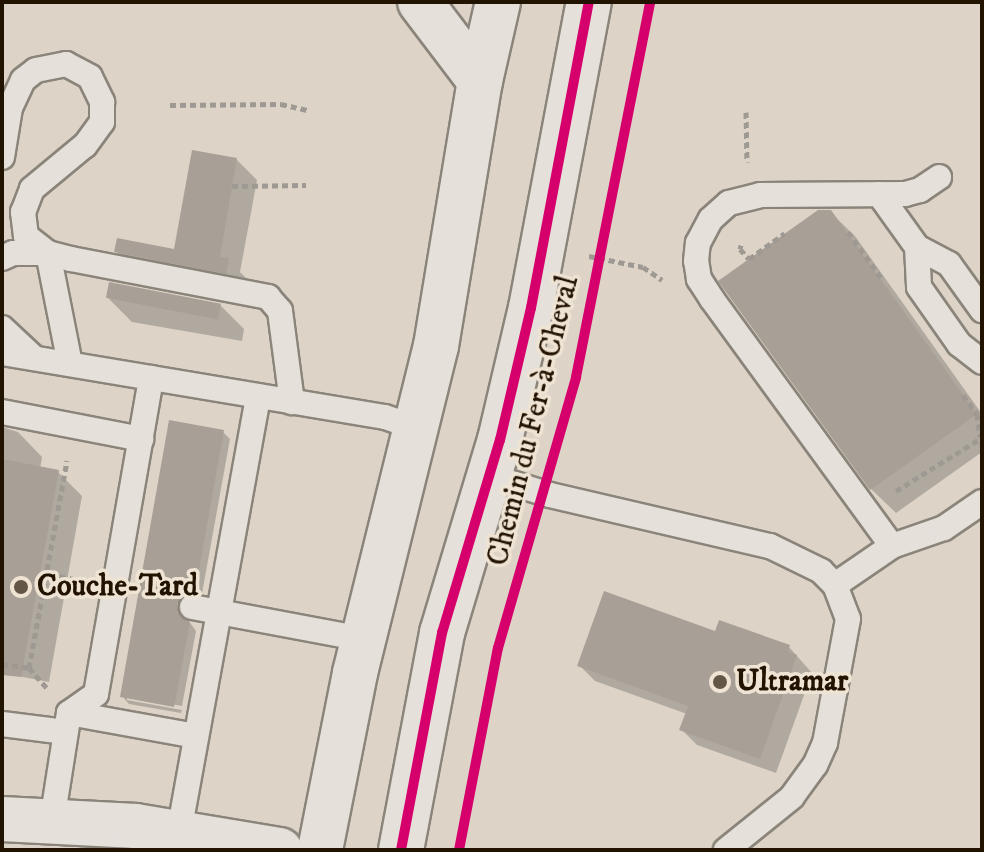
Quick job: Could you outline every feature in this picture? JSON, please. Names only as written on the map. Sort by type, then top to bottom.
[{"type":"street","points":[[420,2],[480,81]]},
{"type":"street","points":[[320,850],[363,639],[438,334],[480,81],[498,2]]},
{"type":"street","name":"Chemin du Fer-à-Cheval","points":[[401,850],[442,633],[489,476],[531,308],[589,2]]},
{"type":"street","points":[[2,819],[179,832],[280,850]]},
{"type":"lane","points":[[2,157],[10,108],[23,80],[36,70],[66,64],[90,77],[102,102],[102,122],[96,134],[45,176],[26,200],[22,225],[26,236],[48,253],[70,364]]},
{"type":"lane","points":[[892,546],[699,279],[696,261],[698,243],[711,219],[729,203],[760,195],[879,194],[920,190],[939,177]]},
{"type":"lane","points":[[879,194],[917,247],[949,264],[982,310]]},
{"type":"lane","points":[[917,247],[919,287],[959,344],[982,362]]},
{"type":"lane","points":[[2,258],[13,253],[48,253],[268,297],[280,311],[292,402]]},
{"type":"lane","points":[[2,328],[34,358]]},
{"type":"lane","points":[[2,353],[385,417],[414,427]]},
{"type":"lane","points":[[52,821],[67,723],[96,694],[126,595],[141,439],[151,378]]},
{"type":"lane","points":[[179,832],[258,396]]},
{"type":"lane","points":[[2,412],[141,439]]},
{"type":"lane","points":[[489,476],[550,495],[770,546],[821,571],[835,585],[848,619],[825,743],[815,765],[792,797],[726,850]]},
{"type":"lane","points":[[835,585],[892,546],[944,528],[982,502]]},
{"type":"lane","points":[[192,607],[363,639]]},
{"type":"lane","points":[[2,724],[67,723],[196,736]]},
{"type":"path","points":[[170,105],[281,104],[308,110]]},
{"type":"path","points":[[746,112],[748,174]]},
{"type":"path","points":[[232,186],[306,185]]},
{"type":"path","points":[[845,228],[889,289]]},
{"type":"path","points":[[749,259],[788,231]]},
{"type":"path","points":[[891,493],[981,438],[977,414],[970,403]]},
{"type":"path","points":[[2,664],[29,668],[43,573],[65,475]]},
{"type":"building","points":[[192,150],[237,158],[220,257],[229,258],[226,274],[114,252],[117,238],[174,249]]},
{"type":"building","points":[[818,210],[831,210],[977,414],[870,490],[718,281]]},
{"type":"building","points":[[109,282],[221,304],[218,319],[106,298]]},
{"type":"building","points":[[169,420],[224,430],[195,592],[181,597],[177,605],[182,618],[190,622],[174,707],[120,697]]},
{"type":"building","points":[[2,459],[59,470],[21,677],[2,675]]},
{"type":"building","points":[[604,591],[715,631],[719,620],[790,645],[788,651],[797,655],[760,759],[679,730],[688,706],[577,666]]},
{"type":"cycle path","points":[[401,850],[442,633],[500,440],[531,308],[589,2]]},
{"type":"cycle path","points":[[459,850],[498,648],[576,377],[650,2]]},
{"type":"place","name":"Couche-Tard","points":[[21,587]]},
{"type":"place","name":"Ultramar","points":[[720,682]]}]
